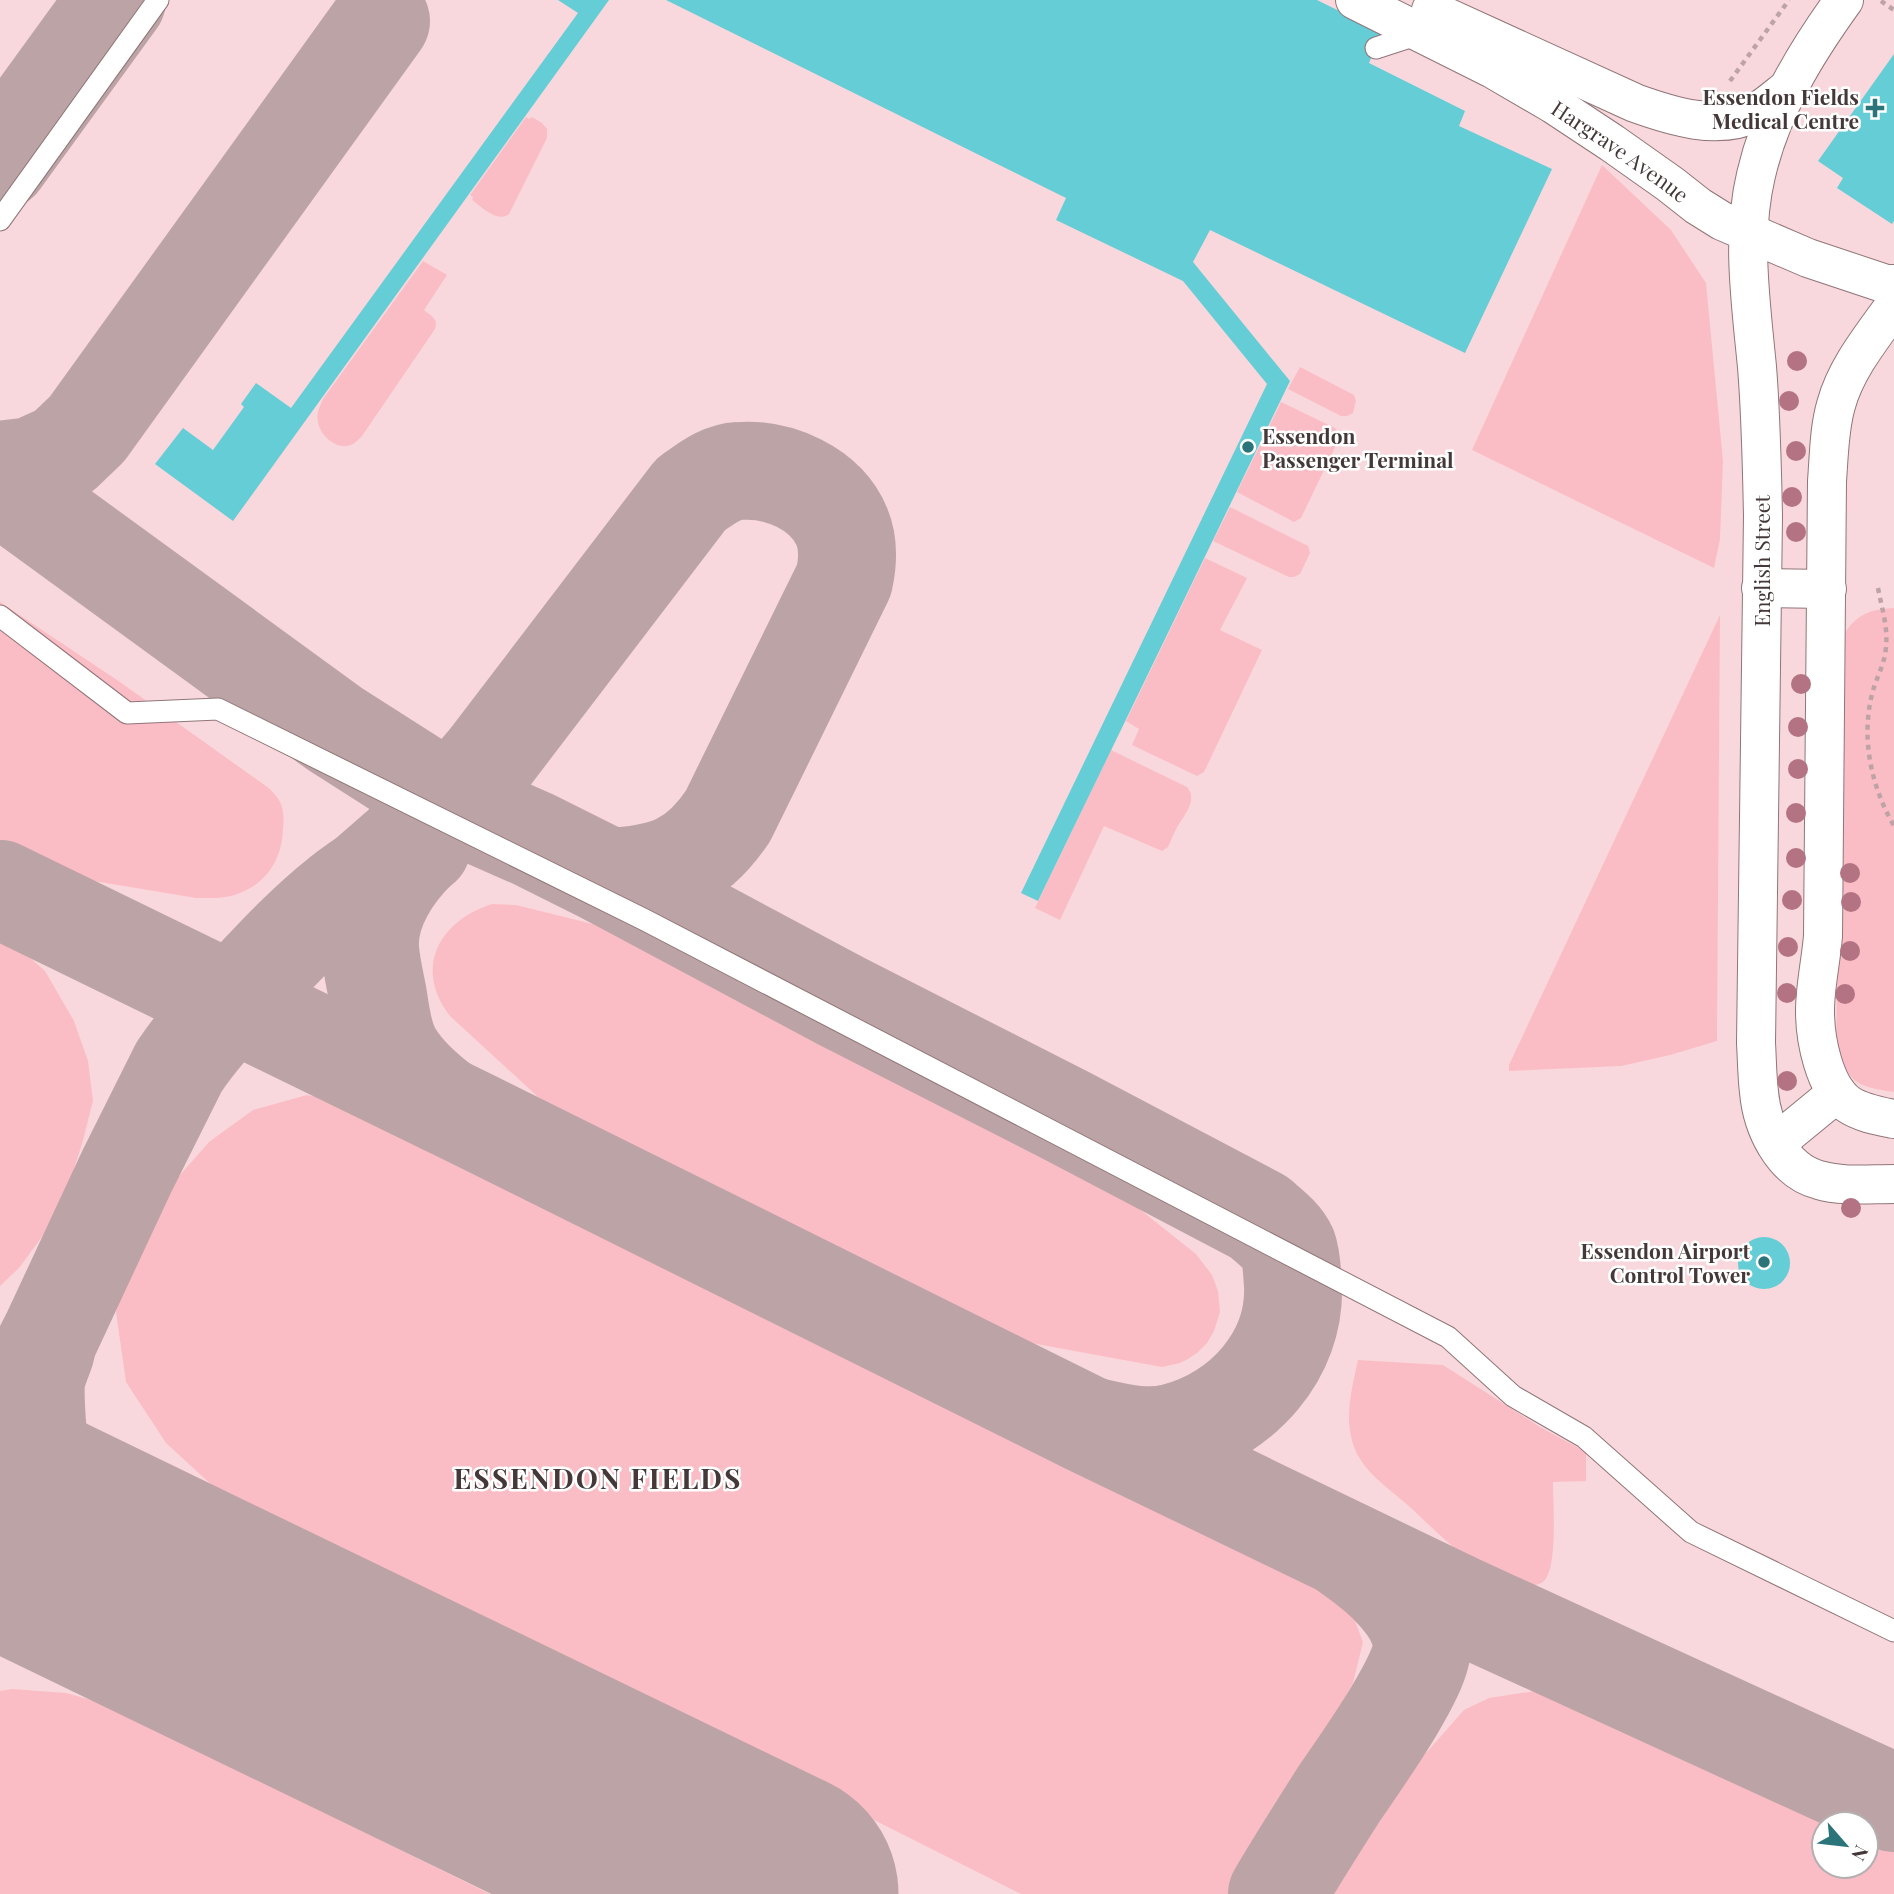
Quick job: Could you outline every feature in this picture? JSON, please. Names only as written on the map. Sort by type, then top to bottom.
[{"type":"street","name":"Hargrave Avenue","points":[[1355,0],[1420,14],[1493,69],[1553,104],[1635,158],[1711,215],[1808,258],[1886,284],[1894,284]]},
{"type":"street","name":"English Street","points":[[1844,0],[1820,33],[1786,90],[1755,178],[1749,233],[1750,299],[1761,432],[1763,516],[1756,1043],[1759,1093],[1765,1120],[1776,1143],[1792,1165],[1809,1177],[1819,1180],[1894,1184]]},
{"type":"street","points":[[1420,14],[1635,103],[1668,113],[1713,121],[1737,119],[1764,108],[1786,90]]},
{"type":"street","points":[[1894,306],[1862,350],[1836,404],[1831,431],[1828,481],[1823,936],[1815,1011],[1818,1046],[1825,1070],[1837,1093],[1853,1107],[1894,1119]]},
{"type":"street","points":[[1762,588],[1827,589]]},
{"type":"street","points":[[1776,1143],[1837,1093]]},
{"type":"lane","points":[[0,220],[158,0]]},
{"type":"lane","points":[[1376,48],[1420,14]]},
{"type":"lane","points":[[0,616],[127,713],[218,709],[645,920],[1448,1337],[1513,1396],[1584,1437],[1690,1532],[1894,1631]]},
{"type":"path","points":[[1881,0],[1894,10]]},
{"type":"path","points":[[1878,589],[1886,617],[1886,648],[1871,700],[1868,746],[1873,779],[1894,826]]},
{"type":"shaded area","points":[[526,117],[532,117],[542,123],[547,129],[547,138],[509,214],[495,216],[472,200],[470,195]]},
{"type":"shaded area","points":[[1602,165],[1671,230],[1706,283],[1723,461],[1720,539],[1714,568],[1472,450]]},
{"type":"shaded area","points":[[423,261],[447,275],[424,310],[435,320],[435,329],[362,436],[354,444],[336,444],[326,437],[319,427],[318,416],[323,399]]},
{"type":"shaded area","points":[[1300,367],[1354,395],[1356,401],[1353,413],[1341,416],[1288,389]]},
{"type":"shaded area","points":[[1281,402],[1335,428],[1341,435],[1301,518],[1294,522],[1237,492]]},
{"type":"shaded area","points":[[1230,507],[1308,546],[1310,553],[1300,574],[1289,577],[1213,541]]},
{"type":"shaded area","points":[[1205,558],[1247,578],[1220,630],[1262,650],[1204,772],[1197,776],[1132,745],[1139,729],[1126,721]]},
{"type":"shaded area","points":[[0,602],[120,682],[270,789],[278,798],[284,822],[280,850],[266,876],[240,893],[218,898],[196,898],[82,879],[0,842]]},
{"type":"shaded area","points":[[1894,608],[1894,1092],[1870,1087],[1855,1080],[1845,1067],[1836,1044],[1843,636],[1864,614]]},
{"type":"shaded area","points":[[1720,615],[1717,1041],[1621,1066],[1509,1071],[1509,1065]]},
{"type":"shaded area","points":[[1111,750],[1187,787],[1191,796],[1190,805],[1168,847],[1162,851],[1104,826],[1060,920],[1035,908]]},
{"type":"shaded area","points":[[492,904],[516,905],[605,927],[938,1102],[1113,1188],[1196,1254],[1212,1275],[1218,1291],[1220,1312],[1207,1343],[1188,1359],[1162,1367],[1014,1340],[994,1333],[782,1228],[550,1108],[450,1016],[439,998],[434,981],[433,964],[437,948],[446,934],[473,912]]},
{"type":"shaded area","points":[[0,931],[45,971],[74,1021],[88,1061],[93,1101],[68,1187],[47,1230],[19,1268],[0,1286]]},
{"type":"shaded area","points":[[307,1095],[384,1109],[1299,1549],[1345,1594],[1363,1642],[1353,1683],[1232,1894],[1021,1894],[215,1488],[166,1443],[126,1382],[116,1312],[125,1261],[158,1200],[209,1142],[253,1110]]},
{"type":"shaded area","points":[[1358,1360],[1443,1365],[1540,1427],[1586,1452],[1586,1481],[1553,1482],[1553,1549],[1544,1581],[1536,1585],[1515,1582],[1490,1572],[1469,1559],[1365,1466],[1354,1447],[1349,1422]]},
{"type":"shaded area","points":[[12,1689],[66,1693],[102,1703],[490,1894],[0,1894],[0,1691]]},
{"type":"shaded area","points":[[1548,1689],[1576,1699],[1815,1810],[1810,1810],[1810,1880],[1880,1880],[1880,1840],[1894,1847],[1894,1894],[1323,1894],[1411,1770],[1464,1710],[1489,1698]]},
{"type":"building","points":[[558,0],[609,0],[233,521],[155,464],[183,428],[213,450],[244,407],[241,404],[256,383],[291,408],[578,13]]},
{"type":"building","name":"Essendon Passenger Terminal","points":[[666,0],[1317,0],[1382,32],[1369,63],[1465,111],[1459,126],[1552,169],[1465,353],[1210,230],[1193,262],[1290,381],[1038,901],[1021,893],[1267,384],[1183,281],[1056,220],[1066,198]]},
{"type":"building","name":"Essendon Fields Medical Centre","points":[[1894,54],[1892,224],[1837,188],[1843,178],[1818,161]]},
{"type":"building","name":"Essendon Airport Control Tower","points":[[1764,1237],[1774,1239],[1782,1245],[1788,1253],[1788,1273],[1782,1281],[1774,1287],[1764,1289],[1754,1287],[1746,1281],[1740,1273],[1738,1263],[1740,1253],[1746,1245],[1754,1239]]},
{"type":"taxiway","points":[[0,161],[117,0]]},
{"type":"taxiway","points":[[0,470],[32,466],[63,452],[87,429],[381,21]]},
{"type":"taxiway","points":[[365,878],[451,803],[488,760],[691,494],[719,476],[739,471],[769,473],[799,483],[825,501],[842,527],[847,553],[844,580],[728,816],[716,832],[691,856],[677,863],[646,873],[609,877]]},
{"type":"taxiway","points":[[0,485],[335,729],[451,803],[533,839],[609,877],[841,1001],[1259,1217],[1275,1231],[1288,1248],[1290,1257],[1292,1311],[1275,1358],[1260,1378],[1243,1396],[1222,1411],[1175,1432],[1144,1435],[1091,1426]]},
{"type":"taxiway","points":[[0,1433],[51,1334],[179,1067],[212,1024],[316,917],[359,882],[422,846]]},
{"type":"taxiway","points":[[419,848],[400,869],[378,906],[370,934],[371,954],[387,1040],[409,1074],[442,1104]]},
{"type":"taxiway","points":[[0,889],[472,1119],[1088,1425],[1459,1604],[1894,1803]]},
{"type":"taxiway","points":[[46,1350],[36,1380],[36,1396],[40,1446],[49,1487],[66,1525],[93,1557],[111,1572]]},
{"type":"taxiway","points":[[1277,1894],[1401,1699],[1412,1679],[1422,1647],[1420,1633],[1406,1605],[1385,1581],[1349,1553]]},
{"type":"taxiway","points":[[0,1561],[43,1559],[70,1562],[111,1572]]},
{"type":"runway","points":[[0,1519],[775,1894]]},
{"type":"place","name":"Essendon Fields Medical Centre","points":[[1875,108]]},
{"type":"place","name":"Essendon Passenger Terminal","points":[[1248,447]]},
{"type":"place","name":"Essendon Airport Control Tower","points":[[1764,1262]]},
{"type":"district","name":"ESSENDON FIELDS","points":[[598,1477]]}]
